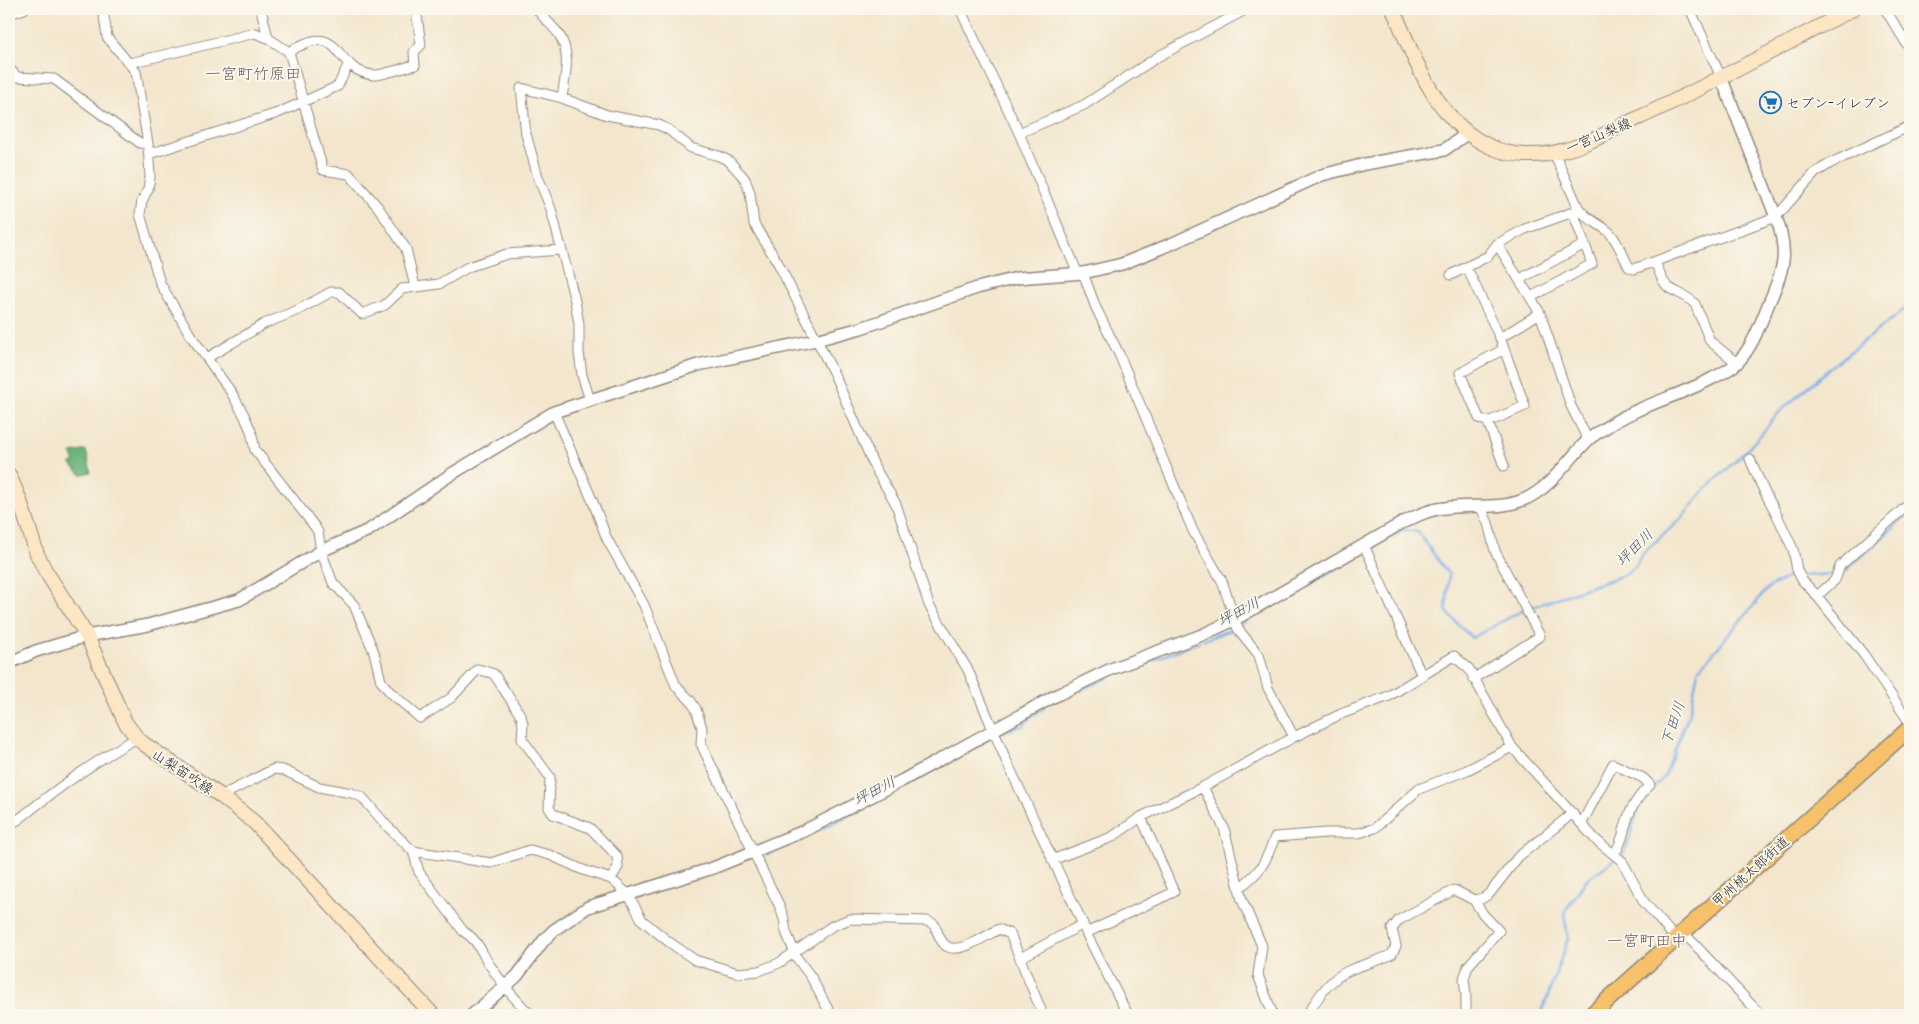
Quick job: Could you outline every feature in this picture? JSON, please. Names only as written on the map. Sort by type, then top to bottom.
[{"type":"highway","name":"甲州桃太郎街道","points":[[1591,1015],[1910,728]]},
{"type":"main road","name":"一宮山梨線","points":[[1393,9],[1429,86],[1443,108],[1456,123],[1491,147],[1504,152],[1527,155],[1554,153],[1582,144],[1679,99],[1853,9]]},
{"type":"main road","name":"山梨笛吹線","points":[[9,476],[37,554],[87,636],[121,714],[136,738],[221,796],[254,822],[433,1015]]},
{"type":"street","points":[[9,14],[24,9]]},
{"type":"street","points":[[103,9],[107,37],[136,72],[148,144],[150,177],[140,214],[160,283],[191,336],[244,416],[251,431],[255,450],[318,532],[321,551],[333,583],[354,605],[374,652],[381,681],[390,692],[420,718],[451,698],[478,669],[494,674],[521,716],[523,724],[522,739],[550,777],[549,808],[553,814],[590,828],[617,856],[618,867],[611,879]]},
{"type":"street","points":[[261,9],[268,38]]},
{"type":"street","points":[[289,52],[313,40],[321,40],[329,42],[349,63],[360,71],[375,76],[414,65],[414,52],[421,45],[416,9]]},
{"type":"street","points":[[537,9],[563,42],[567,67],[562,98]]},
{"type":"street","points":[[960,9],[1019,134],[1080,274],[1118,354],[1193,531],[1222,582],[1236,624],[1259,655],[1268,688],[1294,737]]},
{"type":"street","points":[[1019,134],[1084,105],[1159,56],[1247,9]]},
{"type":"street","points":[[472,1015],[517,976],[544,940],[569,918],[588,907],[671,882],[804,831],[994,731],[1055,696],[1111,670],[1236,624],[1364,545],[1423,513],[1443,508],[1503,506],[1525,500],[1541,489],[1588,440],[1610,424],[1729,370],[1737,363],[1754,338],[1783,267],[1785,252],[1783,236],[1776,217],[1721,77],[1690,9]]},
{"type":"street","points":[[1885,9],[1910,49]]},
{"type":"street","points":[[130,63],[255,33],[268,38],[289,52],[323,170],[349,174],[378,208],[406,249],[416,286]]},
{"type":"street","points":[[149,154],[278,113],[338,86],[349,63]]},
{"type":"street","points":[[9,68],[18,77],[54,79],[140,143],[148,144]]},
{"type":"street","points":[[590,400],[581,368],[579,324],[575,300],[551,209],[538,177],[526,134],[521,88],[562,98],[608,115],[669,130],[691,148],[719,156],[734,166],[744,179],[748,186],[754,224],[778,263],[838,383],[875,468],[896,504],[929,605],[968,670],[1052,860],[1128,1015]]},
{"type":"street","points":[[1451,276],[1488,256],[1497,244],[1525,229],[1575,210],[1608,231],[1614,238],[1629,267],[1634,269],[1776,217],[1815,173],[1831,163],[1910,126]]},
{"type":"street","points":[[9,663],[36,651],[87,636],[148,625],[239,600],[321,551],[369,530],[450,475],[554,412],[698,365],[816,340],[861,328],[977,288],[1017,278],[1080,274],[1122,264],[1171,244],[1322,175],[1365,164],[1444,150],[1468,133]]},
{"type":"street","points":[[1531,297],[1592,264],[1554,153]]},
{"type":"street","points":[[1497,244],[1540,313],[1571,406],[1588,440]]},
{"type":"street","points":[[1520,279],[1585,244]]},
{"type":"street","points":[[207,358],[264,324],[298,310],[331,292],[339,292],[362,314],[385,305],[402,289],[439,284],[468,267],[507,254],[561,250]]},
{"type":"street","points":[[1655,262],[1668,287],[1691,299],[1695,304],[1710,341],[1737,363]]},
{"type":"street","points":[[1467,268],[1500,338],[1525,406],[1488,422]]},
{"type":"street","points":[[1500,338],[1540,313]]},
{"type":"street","points":[[1504,349],[1460,373],[1479,418],[1488,422],[1504,466]]},
{"type":"street","points":[[554,412],[608,539],[644,605],[676,686],[696,709],[702,728],[702,744],[725,790],[752,852],[780,907],[786,932],[794,951],[811,977],[831,1015]]},
{"type":"street","points":[[1750,459],[1764,492],[1776,511],[1793,549],[1798,572],[1802,580],[1864,655],[1910,723]]},
{"type":"street","points":[[1817,596],[1835,580],[1840,566],[1910,503]]},
{"type":"street","points":[[1473,679],[1540,636],[1495,551],[1488,523],[1480,506]]},
{"type":"street","points":[[1364,545],[1422,676]]},
{"type":"street","points":[[1052,860],[1112,837],[1142,817],[1294,737],[1341,714],[1389,696],[1454,656],[1469,669],[1512,747],[1596,840],[1622,861],[1644,902],[1761,1015]]},
{"type":"street","points":[[9,823],[18,820],[62,784],[136,738]]},
{"type":"street","points":[[1240,888],[1255,876],[1267,859],[1275,837],[1326,833],[1359,833],[1375,828],[1419,789],[1468,770],[1512,747]]},
{"type":"street","points":[[1582,823],[1614,764],[1643,778],[1650,784],[1641,792],[1634,804],[1621,845],[1614,854]]},
{"type":"street","points":[[221,796],[274,769],[283,770],[319,787],[352,793],[362,797],[387,826],[413,851],[419,872],[463,931],[473,937],[520,1005],[531,1015]]},
{"type":"street","points":[[1203,786],[1224,828],[1242,900],[1262,946],[1258,975],[1273,1015]]},
{"type":"street","points":[[1474,900],[1490,894],[1518,857],[1573,813]]},
{"type":"street","points":[[1020,958],[1174,892],[1142,817]]},
{"type":"street","points":[[413,851],[491,863],[530,850],[550,854],[583,870],[611,879],[628,894],[642,920],[694,960],[738,973],[759,971],[779,963],[832,926],[850,919],[928,921],[934,924],[943,942],[948,947],[958,948],[971,944],[999,929],[1010,934],[1041,1010],[1039,1015]]},
{"type":"street","points":[[1306,1015],[1318,996],[1338,977],[1348,971],[1392,954],[1396,946],[1392,929],[1399,920],[1454,890],[1474,900],[1483,914],[1499,932],[1468,966],[1464,979],[1466,1015]]},
{"type":"green space","points":[[86,450],[91,472],[81,475],[70,464],[75,462],[71,453]]},
{"type":"waterway","name":"坪田川","points":[[1373,548],[1405,530],[1418,532],[1449,575],[1446,610],[1472,638],[1523,610],[1624,575],[1635,567],[1642,554],[1682,518],[1702,493],[1747,450],[1776,415],[1837,362],[1910,305]]},
{"type":"waterway","name":"下田川","points":[[1840,573],[1843,573],[1910,512]]},
{"type":"waterway","name":"坪田川","points":[[1204,640],[1230,630],[1360,555]]},
{"type":"waterway","name":"下田川","points":[[1802,576],[1834,574]]},
{"type":"waterway","name":"下田川","points":[[1621,856],[1628,843],[1639,804],[1665,776],[1690,711],[1698,671],[1769,587],[1787,578],[1797,577]]},
{"type":"waterway","name":"坪田川","points":[[1119,673],[1199,642]]},
{"type":"waterway","name":"坪田川","points":[[1080,690],[1108,678]]},
{"type":"waterway","name":"坪田川","points":[[1001,732],[1023,726],[1030,717],[1044,708]]},
{"type":"waterway","name":"坪田川","points":[[820,829],[876,802],[989,739]]},
{"type":"waterway","name":"坪田川","points":[[766,855],[801,838]]},
{"type":"waterway","name":"下田川","points":[[1541,1015],[1568,939],[1564,913],[1587,879],[1616,859]]},
{"type":"place","name":"セブン-イレブン","points":[[1770,102]]},
{"type":"district","name":"一宮町竹原田","points":[[253,72]]},
{"type":"district","name":"一宮町田中","points":[[1647,939]]}]
